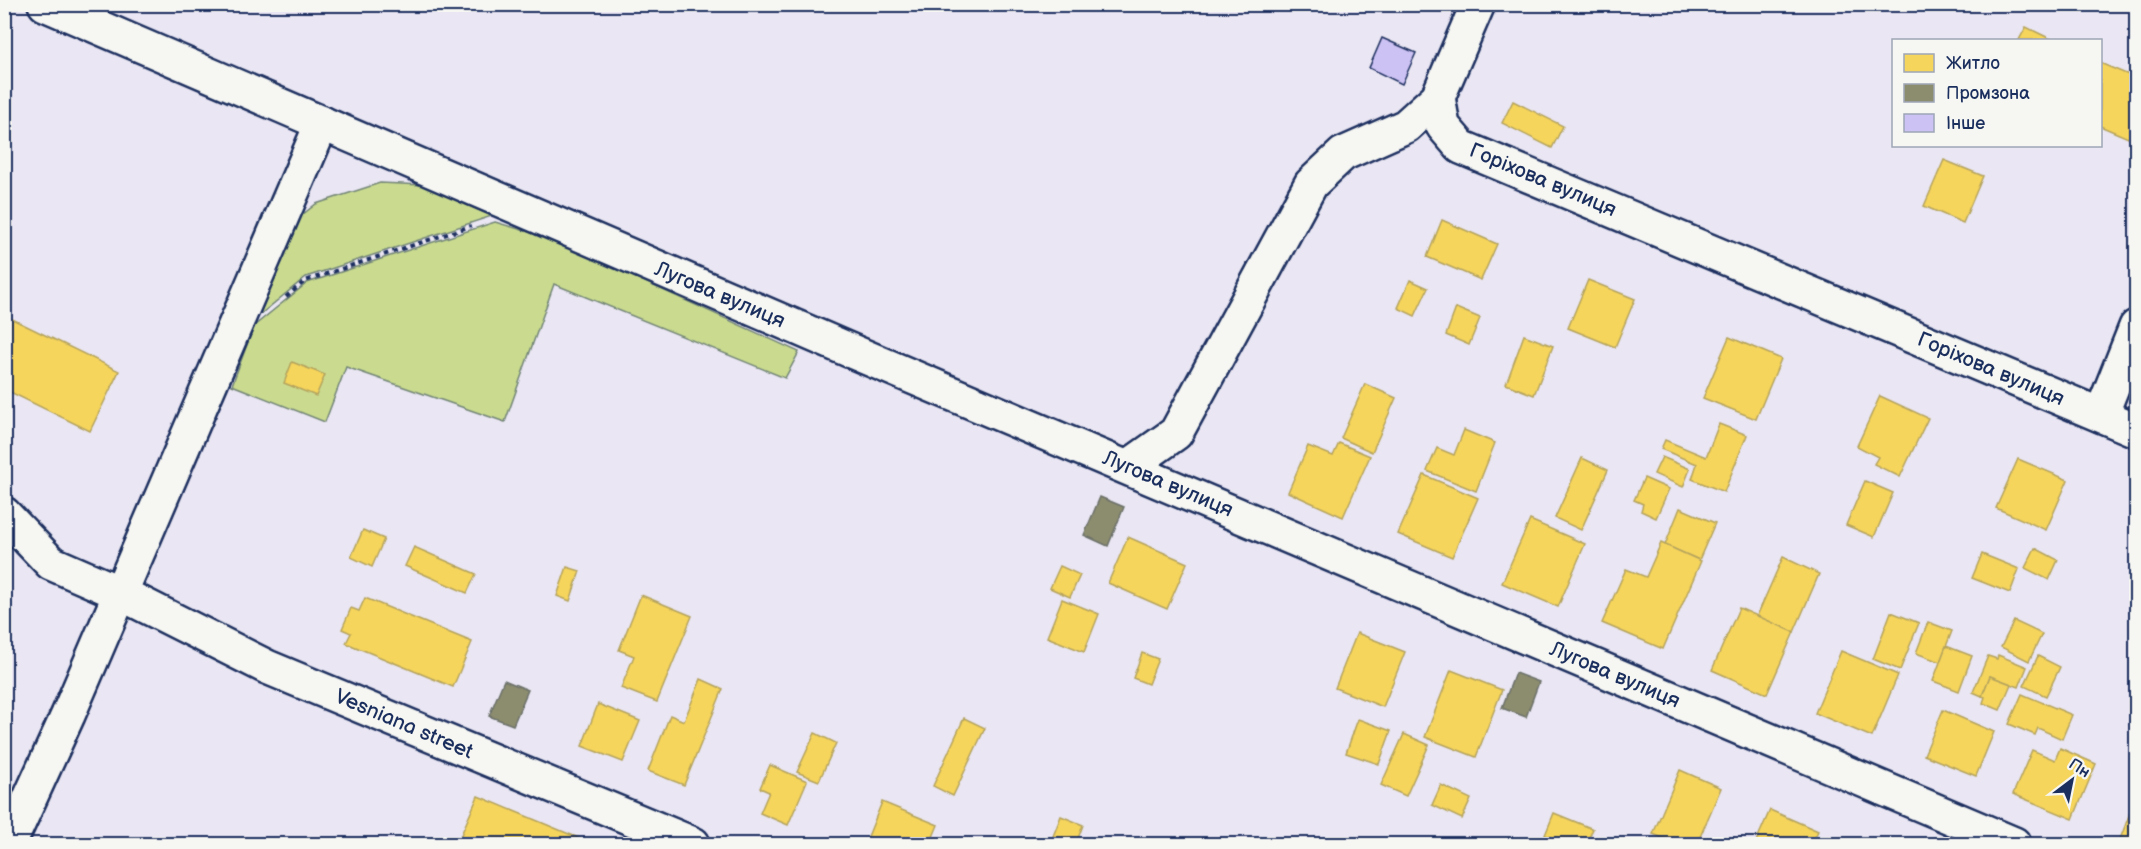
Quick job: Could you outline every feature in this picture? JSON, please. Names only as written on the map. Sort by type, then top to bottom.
[{"type":"street","name":"Лугова вулиця","points":[[45,4],[838,345],[2014,844]]},
{"type":"street","points":[[1128,467],[1176,433],[1311,184],[1343,154],[1406,126],[1438,97],[1478,4]]},
{"type":"street","name":"Горіхова вулиця","points":[[1438,97],[1443,126],[1461,147],[2136,430]]},
{"type":"street","points":[[9,844],[120,593],[322,123]]},
{"type":"street","points":[[2101,415],[2136,327]]},
{"type":"street","name":"Vesniana street","points":[[4,514],[51,563],[120,593],[267,667],[693,844]]},
{"type":"path","points":[[279,303],[305,281],[523,209]]},
{"type":"green space","points":[[380,183],[423,185],[492,216],[306,277],[251,322],[259,249],[316,204]]},
{"type":"green space","points":[[495,222],[546,237],[799,352],[785,378],[554,284],[505,422],[346,367],[325,422],[232,385],[254,326],[307,283]]},
{"type":"building: Житло","points":[[2026,27],[2051,39],[2020,39]]},
{"type":"building: Житло","points":[[2102,64],[2136,78],[2136,132],[2133,140],[2102,127]]},
{"type":"building: Житло","points":[[1513,101],[1563,126],[1552,148],[1502,123]]},
{"type":"building: Житло","points":[[1944,160],[1983,176],[1963,223],[1924,206]]},
{"type":"building: Житло","points":[[1442,220],[1497,244],[1481,280],[1427,257]]},
{"type":"building: Житло","points":[[1410,280],[1428,288],[1415,316],[1398,308]]},
{"type":"building: Житло","points":[[1588,280],[1635,299],[1615,347],[1568,328]]},
{"type":"building: Житло","points":[[1456,308],[1480,318],[1469,345],[1446,335]]},
{"type":"building: Житло","points":[[4,315],[119,371],[90,431],[4,389]]},
{"type":"building: Житло","points":[[1524,335],[1553,346],[1534,395],[1506,384]]},
{"type":"building: Житло","points":[[1729,337],[1781,359],[1756,419],[1703,398]]},
{"type":"building: Житло","points":[[292,362],[325,375],[316,396],[284,383]]},
{"type":"building: Житло","points":[[1365,384],[1396,398],[1372,452],[1341,438]]},
{"type":"building: Житло","points":[[1880,396],[1928,418],[1900,477],[1874,464],[1878,457],[1857,446]]},
{"type":"building: Житло","points":[[1719,424],[1747,435],[1724,492],[1692,479],[1697,464],[1661,449],[1665,440],[1706,457]]},
{"type":"building: Житло","points":[[1464,430],[1495,443],[1476,491],[1427,471],[1437,448],[1454,455]]},
{"type":"building: Житло","points":[[1339,443],[1370,456],[1343,517],[1288,492],[1308,446],[1333,456]]},
{"type":"building: Житло","points":[[1662,457],[1690,469],[1683,487],[1654,474]]},
{"type":"building: Житло","points":[[1582,458],[1608,470],[1581,530],[1555,518]]},
{"type":"building: Житло","points":[[2018,459],[2068,480],[2046,530],[1996,508]]},
{"type":"building: Житло","points":[[1424,475],[1478,498],[1452,557],[1398,534]]},
{"type":"building: Житло","points":[[1644,478],[1669,489],[1656,518],[1641,511],[1643,504],[1634,500]]},
{"type":"building: Житло","points":[[1865,481],[1893,493],[1874,537],[1846,525]]},
{"type":"building: Житло","points":[[1680,508],[1715,523],[1699,560],[1665,545]]},
{"type":"building: Житло","points":[[1530,520],[1585,544],[1558,607],[1502,583]]},
{"type":"building: Житло","points":[[363,530],[384,539],[372,567],[351,557]]},
{"type":"building: Житло","points":[[1128,537],[1187,563],[1167,609],[1108,583]]},
{"type":"building: Житло","points":[[1661,543],[1701,561],[1663,649],[1602,623],[1626,569],[1646,577]]},
{"type":"building: Житло","points":[[414,547],[476,574],[467,593],[405,566]]},
{"type":"building: Житло","points":[[2035,548],[2058,560],[2049,580],[2025,568]]},
{"type":"building: Житло","points":[[1982,554],[2019,569],[2010,593],[1972,578]]},
{"type":"building: Житло","points":[[1783,557],[1819,574],[1794,632],[1757,616]]},
{"type":"building: Житло","points":[[1060,566],[1080,575],[1070,597],[1050,588]]},
{"type":"building: Житло","points":[[567,567],[580,571],[570,601],[557,596]]},
{"type":"building: Житло","points":[[641,595],[692,616],[657,702],[621,688],[634,656],[619,650]]},
{"type":"building: Житло","points":[[365,598],[472,642],[453,687],[346,643],[351,633],[342,629],[351,608],[359,611]]},
{"type":"building: Житло","points":[[1062,599],[1099,614],[1084,652],[1047,637]]},
{"type":"building: Житло","points":[[1739,608],[1794,632],[1767,694],[1712,670]]},
{"type":"building: Житло","points":[[1891,612],[1919,623],[1900,670],[1873,659]]},
{"type":"building: Житло","points":[[2014,621],[2042,634],[2029,661],[2001,647]]},
{"type":"building: Житло","points":[[1928,622],[1952,631],[1940,662],[1916,653]]},
{"type":"building: Житло","points":[[1357,633],[1405,652],[1383,707],[1335,688]]},
{"type":"building: Житло","points":[[1946,646],[1972,656],[1959,691],[1933,681]]},
{"type":"building: Житло","points":[[1841,651],[1898,675],[1872,737],[1815,713]]},
{"type":"building: Житло","points":[[1142,653],[1158,659],[1148,684],[1133,678]]},
{"type":"building: Житло","points":[[1998,655],[2027,667],[2019,687],[1990,676],[1982,696],[1973,692],[1988,656],[1997,659]]},
{"type":"building: Житло","points":[[2038,656],[2060,667],[2046,696],[2024,686]]},
{"type":"building: Житло","points":[[1451,670],[1502,690],[1476,757],[1425,737]]},
{"type":"building: Житло","points":[[1990,676],[2011,684],[2000,710],[1983,703],[1985,697],[1982,696]]},
{"type":"building: Житло","points":[[701,679],[723,689],[684,785],[648,771],[670,715],[684,721]]},
{"type":"building: Житло","points":[[2022,694],[2072,715],[2062,739],[2038,728],[2035,735],[2009,724]]},
{"type":"building: Житло","points":[[598,704],[640,721],[623,762],[582,746]]},
{"type":"building: Житло","points":[[1943,710],[1994,732],[1976,776],[1924,755]]},
{"type":"building: Житло","points":[[964,718],[985,728],[953,796],[933,786]]},
{"type":"building: Житло","points":[[1358,719],[1391,731],[1379,764],[1346,753]]},
{"type":"building: Житло","points":[[815,733],[836,743],[819,781],[797,772]]},
{"type":"building: Житло","points":[[1404,734],[1429,745],[1406,796],[1381,785]]},
{"type":"building: Житло","points":[[2060,748],[2096,764],[2073,819],[2013,794],[2032,750],[2055,760]]},
{"type":"building: Житло","points":[[770,765],[807,781],[788,825],[760,813],[769,792],[760,788]]},
{"type":"building: Житло","points":[[1680,770],[1721,788],[1697,844],[1677,844],[1653,834]]},
{"type":"building: Житло","points":[[1441,785],[1471,799],[1462,819],[1432,805]]},
{"type":"building: Житло","points":[[478,796],[593,844],[457,844]]},
{"type":"building: Житло","points":[[2136,797],[2136,844],[2124,844],[2119,842]]},
{"type":"building: Житло","points":[[882,802],[938,825],[930,844],[865,844]]},
{"type":"building: Житло","points":[[1770,810],[1818,831],[1812,844],[1755,844]]},
{"type":"building: Житло","points":[[1554,813],[1593,829],[1586,844],[1568,844],[1545,835]]},
{"type":"building: Житло","points":[[1061,816],[1083,825],[1076,844],[1050,844]]},
{"type":"building: Промзона","points":[[1100,497],[1124,507],[1108,546],[1084,535]]},
{"type":"building: Промзона","points":[[1515,673],[1539,682],[1526,717],[1502,708]]},
{"type":"building: Промзона","points":[[504,680],[528,690],[513,725],[489,716]]},
{"type":"building: Інше","points":[[1382,38],[1416,53],[1402,84],[1369,68]]}]
